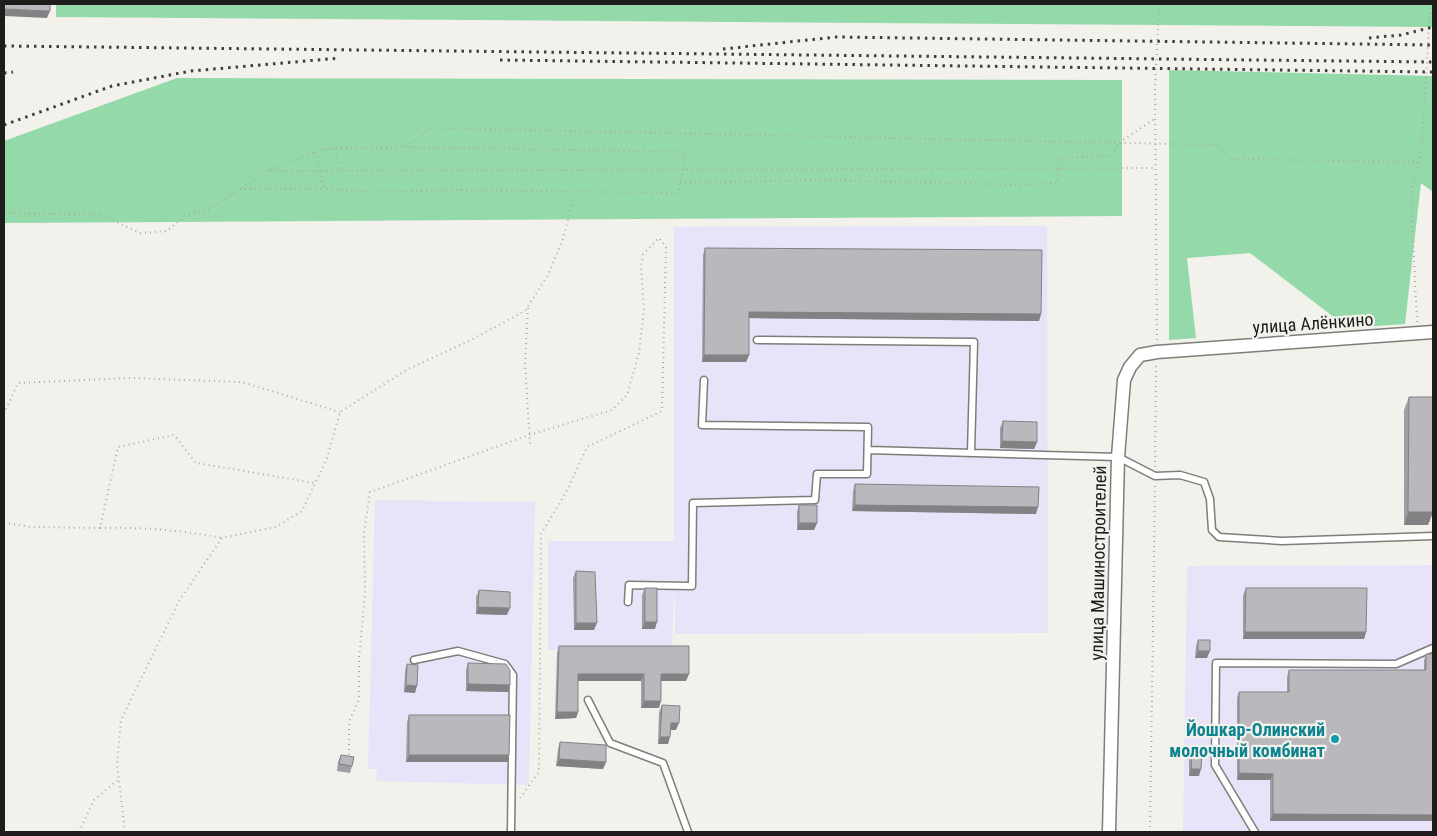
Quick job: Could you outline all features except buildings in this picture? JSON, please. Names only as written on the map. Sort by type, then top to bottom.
[{"type":"street","name":"улица Алёнкино","points":[[1195,348],[1433,332]]},
{"type":"street","name":"улица Машиностроителей","points":[[1109,832],[1118,457],[1124,380],[1130,367],[1140,356],[1157,352],[1195,348]]},
{"type":"lane","points":[[757,340],[974,342],[971,452]]},
{"type":"lane","points":[[628,602],[629,586],[692,586],[693,503],[815,500],[817,474],[867,474],[868,427],[702,425],[704,380]]},
{"type":"lane","points":[[868,450],[1118,457],[1155,476],[1180,475],[1204,482],[1210,499],[1212,530],[1219,537],[1282,541],[1433,536]]},
{"type":"lane","points":[[1255,832],[1215,765],[1216,664],[1396,664],[1433,648]]},
{"type":"lane","points":[[414,660],[458,651],[505,664],[513,675],[511,832]]},
{"type":"lane","points":[[588,700],[610,743],[663,763],[688,832]]},
{"type":"path","points":[[1150,832],[1157,352],[1156,118],[1159,4]]},
{"type":"path","points":[[1418,333],[1411,194],[1422,144],[1429,19],[1432,4]]},
{"type":"path","points":[[680,182],[823,180],[1027,185],[1057,183],[1059,158],[1111,156],[1120,142],[1156,118]]},
{"type":"path","points":[[405,147],[431,128],[1218,145],[1230,159],[1418,162]]},
{"type":"path","points":[[4,213],[102,215],[140,233],[168,231],[186,215],[207,211],[240,189],[267,171],[323,149],[405,147],[686,152],[678,193],[456,190],[373,192],[325,189],[240,189]]},
{"type":"path","points":[[335,148],[340,171]]},
{"type":"path","points":[[314,152],[325,189]]},
{"type":"path","points":[[267,171],[1156,168]]},
{"type":"path","points":[[4,523],[32,527],[140,527],[180,530],[222,538],[276,527],[302,512],[327,458],[340,412],[408,369],[469,341],[525,311],[548,275],[559,248],[575,193]]},
{"type":"path","points":[[349,755],[350,722],[359,699],[359,658],[365,594],[364,533],[370,492],[529,435],[612,410],[627,395],[640,353],[644,310],[641,267],[643,254],[659,238],[666,247],[662,411],[587,447],[568,489],[541,534],[539,772],[511,810]]},
{"type":"path","points":[[528,306],[525,363],[530,446]]},
{"type":"path","points":[[4,414],[18,383],[129,378],[242,382],[340,412]]},
{"type":"path","points":[[100,528],[118,448],[174,435],[196,463],[315,483]]},
{"type":"path","points":[[125,832],[117,764],[121,720],[179,600],[222,538]]},
{"type":"path","points":[[78,832],[94,800],[119,778]]},
{"type":"shaded area","points":[[1047,226],[1048,633],[675,634],[674,572],[672,650],[548,650],[548,541],[674,541],[674,227]]},
{"type":"shaded area","points":[[375,500],[535,502],[529,785],[376,781],[377,769],[368,769]]},
{"type":"shaded area","points":[[1433,565],[1433,832],[1183,832],[1187,566]]},
{"type":"green space","points":[[56,4],[1433,4],[1433,27],[56,17]]},
{"type":"green space","points":[[1169,70],[1433,76],[1433,192],[1421,183],[1405,324],[1348,328],[1250,253],[1187,258],[1196,338],[1169,340]]},
{"type":"green space","points":[[177,78],[1122,80],[1122,216],[4,223],[4,141]]},
{"type":"railway","points":[[1369,38],[1401,35],[1433,27]]},
{"type":"railway","points":[[723,49],[836,37],[1433,45]]},
{"type":"railway","points":[[4,46],[1433,62]]},
{"type":"railway","points":[[4,125],[112,86],[191,71],[340,58]]},
{"type":"railway","points":[[500,60],[1433,72]]},
{"type":"railway","points":[[4,73],[13,72]]},
{"type":"place","name":"Йошкар-Олинский молочный комбинат","points":[[1335,739]]}]
